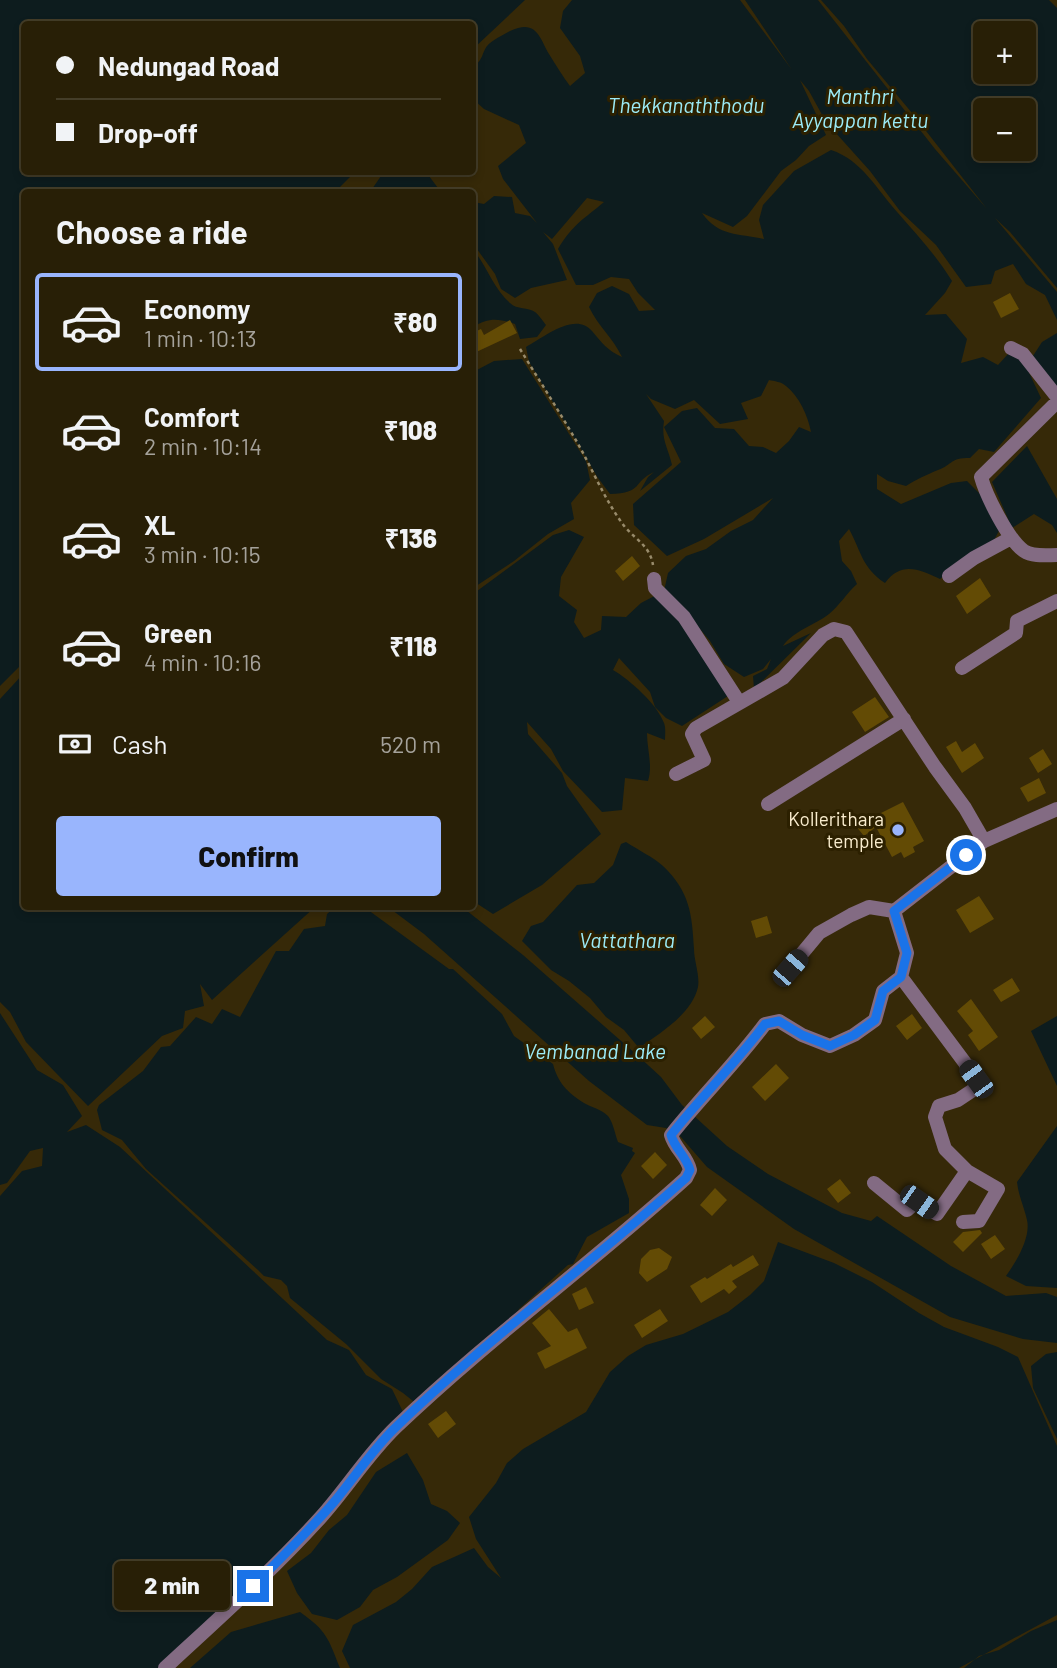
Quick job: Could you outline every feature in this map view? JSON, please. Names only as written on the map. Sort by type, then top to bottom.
[{"type":"street","points":[[1011,348],[1023,355],[1057,399],[981,477],[1011,538],[1025,552],[1057,555]]},
{"type":"street","points":[[949,576],[974,558],[1011,538]]},
{"type":"street","points":[[654,579],[655,588],[688,624],[739,702]]},
{"type":"street","points":[[962,668],[1016,633],[1017,621],[1057,601]]},
{"type":"street","points":[[676,774],[704,760],[692,734],[696,728],[783,678],[823,635],[834,629],[846,632],[965,808],[984,841]]},
{"type":"street","points":[[768,804],[904,719]]},
{"type":"street","points":[[790,968],[819,933],[869,907],[894,911],[984,841],[1057,809]]},
{"type":"street","points":[[165,1668],[253,1586],[321,1517],[359,1473],[377,1447],[397,1427],[515,1321],[632,1227],[686,1178],[690,1170],[688,1160],[673,1142],[671,1135],[765,1024],[779,1021],[802,1035],[830,1046],[854,1035],[875,1020],[883,991],[901,977],[907,953],[894,911]]},
{"type":"street","points":[[901,977],[976,1079],[976,1088],[958,1100],[939,1106],[934,1117],[945,1149],[967,1171],[998,1189],[979,1221],[963,1222]]},
{"type":"street","points":[[874,1183],[907,1210],[917,1201],[937,1214],[967,1171]]},
{"type":"path","points":[[520,349],[626,528],[643,542],[652,556],[654,579]]},
{"type":"water","points":[[0,0],[525,0],[476,46],[476,21],[21,21],[21,175],[352,175],[338,189],[21,189],[21,665],[0,686]]},
{"type":"water","name":"Thekkanaththodu","points":[[572,0],[740,0],[792,70],[745,0],[818,0],[935,149],[987,209],[821,0],[1049,0],[1057,8],[1057,288],[995,218],[1057,292],[1057,320],[1045,295],[1026,284],[1013,264],[995,271],[991,284],[966,287],[936,245],[900,211],[870,171],[826,122],[800,80],[826,135],[781,171],[747,216],[733,227],[702,213],[708,221],[722,230],[764,239],[759,220],[763,205],[794,171],[831,150],[860,168],[933,254],[952,281],[925,315],[946,314],[967,339],[961,363],[983,357],[998,365],[1009,353],[1024,362],[1041,398],[994,452],[979,449],[970,458],[955,460],[906,486],[888,481],[877,474],[877,489],[901,504],[951,483],[967,481],[980,494],[1001,527],[992,544],[956,565],[940,579],[918,570],[904,569],[885,583],[871,571],[863,559],[849,529],[839,541],[842,561],[857,584],[829,614],[787,641],[783,646],[811,633],[754,689],[753,676],[767,669],[771,659],[763,669],[744,677],[724,664],[694,622],[731,694],[682,726],[666,718],[655,707],[650,692],[619,658],[613,670],[635,686],[665,725],[665,740],[647,733],[650,763],[648,781],[625,778],[622,810],[602,812],[563,771],[551,749],[527,722],[528,734],[562,773],[567,786],[601,834],[542,885],[493,914],[476,903],[476,592],[553,535],[569,530],[584,537],[561,577],[559,596],[577,610],[574,622],[584,638],[601,630],[602,616],[626,617],[641,603],[664,591],[668,573],[686,556],[706,549],[731,531],[753,520],[773,498],[704,539],[667,556],[634,525],[633,504],[681,462],[664,427],[682,411],[697,408],[715,428],[734,429],[749,446],[763,447],[776,453],[799,427],[811,432],[795,395],[776,381],[769,380],[761,396],[741,403],[748,419],[720,424],[694,400],[675,409],[651,399],[646,394],[664,421],[663,428],[664,439],[672,465],[640,491],[654,472],[633,489],[621,493],[610,494],[598,478],[529,362],[526,347],[559,328],[577,324],[592,331],[609,349],[622,357],[589,307],[597,293],[612,286],[629,294],[639,311],[655,310],[638,293],[629,279],[611,277],[593,285],[576,285],[558,249],[574,228],[604,202],[587,198],[552,239],[543,232],[553,244],[567,280],[531,288],[515,298],[501,289],[495,274],[476,248],[476,203],[484,204],[494,196],[512,197],[515,213],[530,216],[537,223],[503,179],[498,166],[526,143],[519,125],[484,109],[476,102],[476,65],[492,42],[510,31],[526,27],[540,37],[570,86],[585,73],[580,56],[560,28],[563,11]]},
{"type":"water","points":[[428,175],[439,189],[372,189],[381,176]]},
{"type":"water","points":[[476,254],[504,297],[519,308],[535,312],[546,325],[537,337],[520,339],[515,324],[493,320],[476,326]]},
{"type":"water","points":[[1057,333],[1057,390],[1031,359],[1042,342]]},
{"type":"water","points":[[522,359],[586,461],[590,480],[571,503],[574,519],[548,534],[476,586],[476,370],[494,361]]},
{"type":"water","points":[[1027,446],[1057,499],[1057,533],[1052,525],[1034,514],[1012,528],[992,482]]},
{"type":"water","points":[[21,676],[21,910],[312,910],[212,1000],[200,984],[204,1006],[185,1011],[183,1028],[162,1036],[88,1106],[26,1042],[10,1012],[0,1002],[0,699]]},
{"type":"water","name":"Vattathara","points":[[626,842],[663,866],[684,894],[692,925],[698,978],[695,997],[689,1006],[665,1029],[639,1048],[590,998],[551,970],[522,941],[531,926],[543,922],[577,885],[594,883],[613,865],[621,844]]},
{"type":"water","points":[[332,910],[368,910],[449,969],[453,969],[502,1014],[514,1036],[553,1064],[568,1091],[608,1116],[618,1142],[633,1148],[635,1153],[621,1175],[629,1199],[629,1213],[587,1237],[573,1264],[568,1265],[519,1309],[512,1321],[418,1405],[381,1379],[346,1344],[290,1298],[287,1286],[281,1280],[264,1276],[146,1169],[122,1140],[102,1130],[97,1110],[99,1105],[143,1071],[161,1047],[170,1046],[196,1017],[212,1024],[222,1009],[240,1017],[276,951],[289,951],[304,929],[325,926],[327,914]]},
{"type":"water","name":"Vembanad Lake","points":[[392,910],[466,910],[523,955],[636,1054],[661,1077],[682,1105],[727,1146],[768,1174],[842,1213],[871,1221],[877,1216],[951,1266],[1006,1296],[1046,1293],[1057,1297],[1057,1343],[1023,1339],[950,1317],[794,1229],[707,1167],[680,1136],[666,1128],[647,1125],[589,1081],[424,934]]},
{"type":"water","points":[[0,1013],[37,1070],[63,1085],[82,1116],[67,1132],[86,1125],[120,1147],[327,1340],[349,1350],[366,1375],[392,1389],[404,1414],[278,1563],[249,1580],[233,1607],[163,1668],[0,1668],[0,1196],[22,1171],[42,1166],[43,1148],[30,1151],[7,1183],[0,1185]]},
{"type":"water","points":[[1057,1016],[1057,1086],[1031,1031]]},
{"type":"water","points":[[1057,1126],[1057,1288],[1026,1286],[1006,1276],[1025,1242],[1028,1227],[1017,1182]]},
{"type":"water","points":[[778,1242],[834,1263],[872,1282],[944,1327],[1018,1357],[1057,1446],[1057,1615],[959,1668],[350,1668],[342,1651],[353,1625],[396,1602],[432,1567],[474,1548],[488,1567],[501,1578],[476,1539],[469,1517],[496,1483],[507,1463],[523,1449],[586,1412],[610,1372],[628,1356],[646,1345],[683,1334],[728,1312],[750,1295],[764,1281]]},
{"type":"water","points":[[1057,1352],[1057,1439],[1033,1388],[1031,1366],[1046,1354]]},
{"type":"water","points":[[407,1453],[423,1480],[431,1504],[447,1511],[460,1523],[448,1540],[397,1577],[373,1590],[360,1607],[337,1620],[312,1614],[297,1593],[287,1571],[311,1553],[329,1530],[347,1515],[376,1472]]},
{"type":"water","points":[[300,1612],[326,1636],[340,1668],[190,1668],[231,1632]]},
{"type":"water","points":[[1057,1620],[1057,1668],[964,1668],[979,1656],[999,1650],[1031,1631]]},
{"type":"building","points":[[1010,293],[1019,309],[1001,318],[993,302]]},
{"type":"building","points":[[510,320],[517,333],[476,352],[476,331],[481,329],[484,335]]},
{"type":"building","points":[[632,556],[640,566],[623,581],[615,571]]},
{"type":"building","points":[[980,578],[991,596],[967,614],[956,596]]},
{"type":"building","points":[[875,697],[889,717],[865,732],[852,712]]},
{"type":"building","points":[[956,741],[962,752],[975,743],[984,758],[962,773],[946,747]]},
{"type":"building","points":[[1043,749],[1052,764],[1038,773],[1029,758]]},
{"type":"building","points":[[1039,778],[1046,793],[1028,802],[1020,788]]},
{"type":"building","name":"Kollerithara temple","points":[[903,802],[924,841],[913,847],[915,852],[904,858],[901,852],[892,857],[876,827],[864,836],[855,825]]},
{"type":"building","points":[[979,896],[994,919],[970,933],[956,910]]},
{"type":"building","points":[[767,916],[772,933],[756,938],[751,921]]},
{"type":"building","points":[[1012,978],[1020,991],[1001,1002],[993,990]]},
{"type":"building","points":[[971,999],[998,1037],[979,1051],[968,1035],[973,1031],[957,1011]]},
{"type":"building","points":[[912,1014],[922,1028],[907,1040],[896,1026]]},
{"type":"building","points":[[705,1016],[715,1027],[701,1039],[692,1028]]},
{"type":"building","points":[[776,1064],[789,1078],[765,1101],[752,1087]]},
{"type":"building","points":[[655,1152],[667,1165],[653,1179],[641,1166]]},
{"type":"building","points":[[840,1179],[851,1193],[838,1203],[827,1189]]},
{"type":"building","points":[[715,1188],[727,1200],[712,1216],[700,1205]]},
{"type":"building","points":[[980,1230],[982,1233],[963,1252],[953,1242],[963,1232]]},
{"type":"building","points":[[995,1235],[1005,1249],[991,1259],[981,1244]]},
{"type":"building","points":[[659,1248],[672,1257],[667,1269],[647,1282],[639,1273],[641,1259],[650,1250]]},
{"type":"building","points":[[753,1255],[759,1265],[732,1281],[737,1287],[729,1294],[724,1289],[701,1303],[690,1286]]},
{"type":"building","points":[[586,1287],[594,1303],[579,1310],[572,1294]]},
{"type":"building","points":[[549,1309],[568,1332],[577,1328],[587,1348],[545,1369],[537,1353],[551,1346],[532,1323]]},
{"type":"building","points":[[660,1309],[668,1321],[642,1338],[634,1325]]},
{"type":"building","points":[[446,1411],[456,1424],[438,1438],[428,1424]]},
{"type":"place","name":"Kollerithara temple","points":[[898,830]]},
{"type":"route","points":[[253,1586],[321,1517],[359,1473],[377,1447],[397,1427],[515,1321],[632,1227],[686,1178],[690,1170],[688,1160],[673,1142],[671,1135],[765,1024],[779,1021],[802,1035],[830,1046],[854,1035],[875,1020],[883,991],[901,977],[907,953],[894,911],[966,855]]},
{"type":"water label","name":"Manthri Ayyappan kettu","points":[[860,109]]}]
